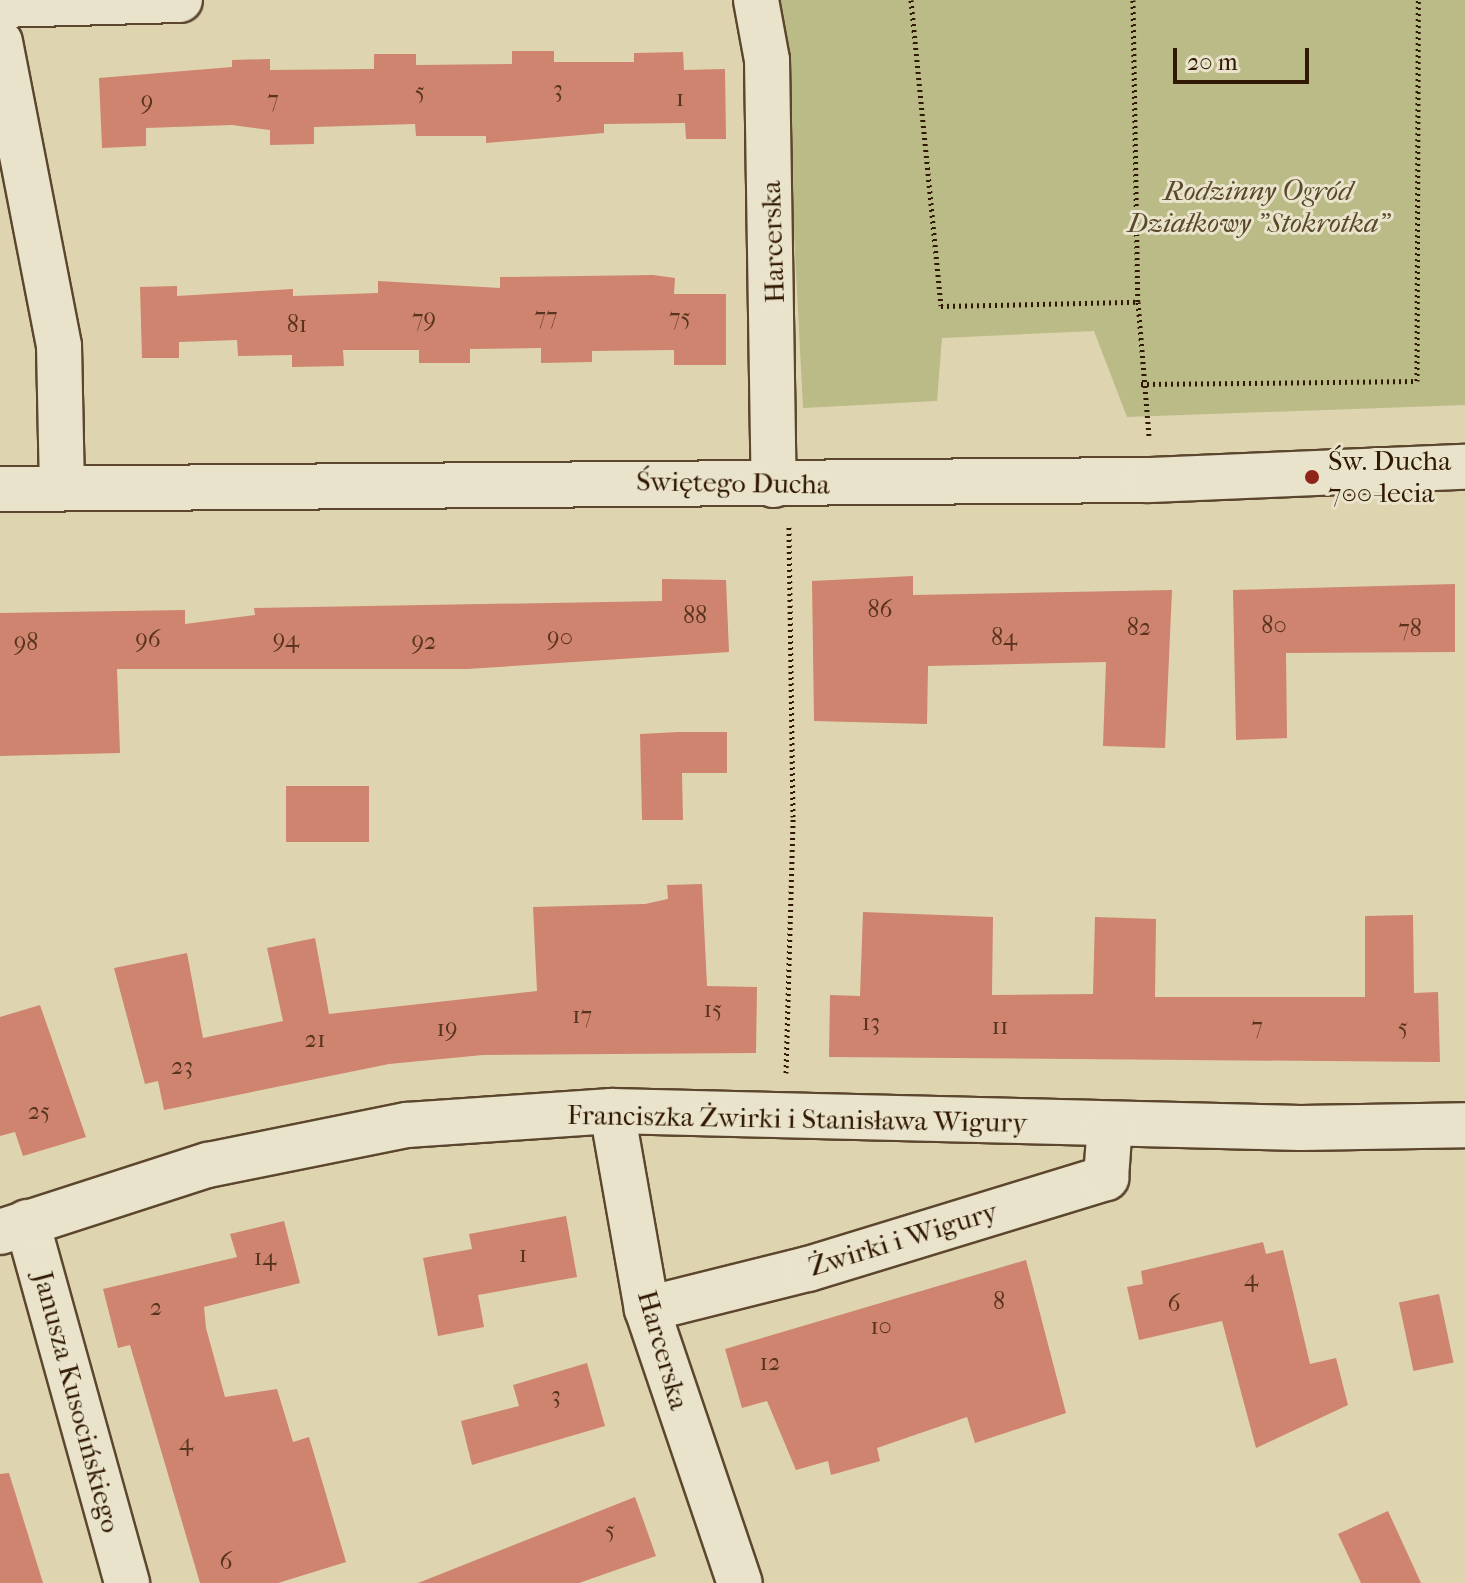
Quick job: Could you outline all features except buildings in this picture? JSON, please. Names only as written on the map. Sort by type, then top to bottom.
[{"type":"street","points":[[0,5],[180,0]]},
{"type":"street","name":"Harcerska","points":[[756,0],[767,60],[782,503]]},
{"type":"street","points":[[0,42],[59,346],[62,487]]},
{"type":"street","name":"Świętego Ducha","points":[[0,489],[555,480],[782,503],[1149,480],[1465,467]]},
{"type":"street","name":"Harcerska","points":[[612,1111],[647,1309],[740,1583]]},
{"type":"street","name":"Franciszka Żwirki i Stanisława Wigury","points":[[13,1227],[118,1189],[328,1137],[612,1111],[1110,1124],[1465,1125]]},
{"type":"street","name":"Żwirki i Wigury","points":[[647,1309],[808,1269],[1106,1178],[1110,1124]]},
{"type":"street","name":"Janusza Kusocińskiego","points":[[13,1227],[127,1583]]},
{"type":"path","points":[[911,0],[941,306],[1138,302]]},
{"type":"path","points":[[1133,0],[1138,302],[1149,480]]},
{"type":"path","points":[[1141,384],[1417,381],[1418,0]]},
{"type":"path","points":[[782,503],[793,817],[785,1116]]},
{"type":"green space","name":"Rodzinny Ogród Działkowy \"Stokrotka\"","points":[[773,0],[1465,0],[1465,405],[1127,417],[1094,331],[942,338],[937,401],[803,408],[789,135]]},
{"type":"place","name":"Św. Ducha 700-lecia","points":[[1312,477]]}]
